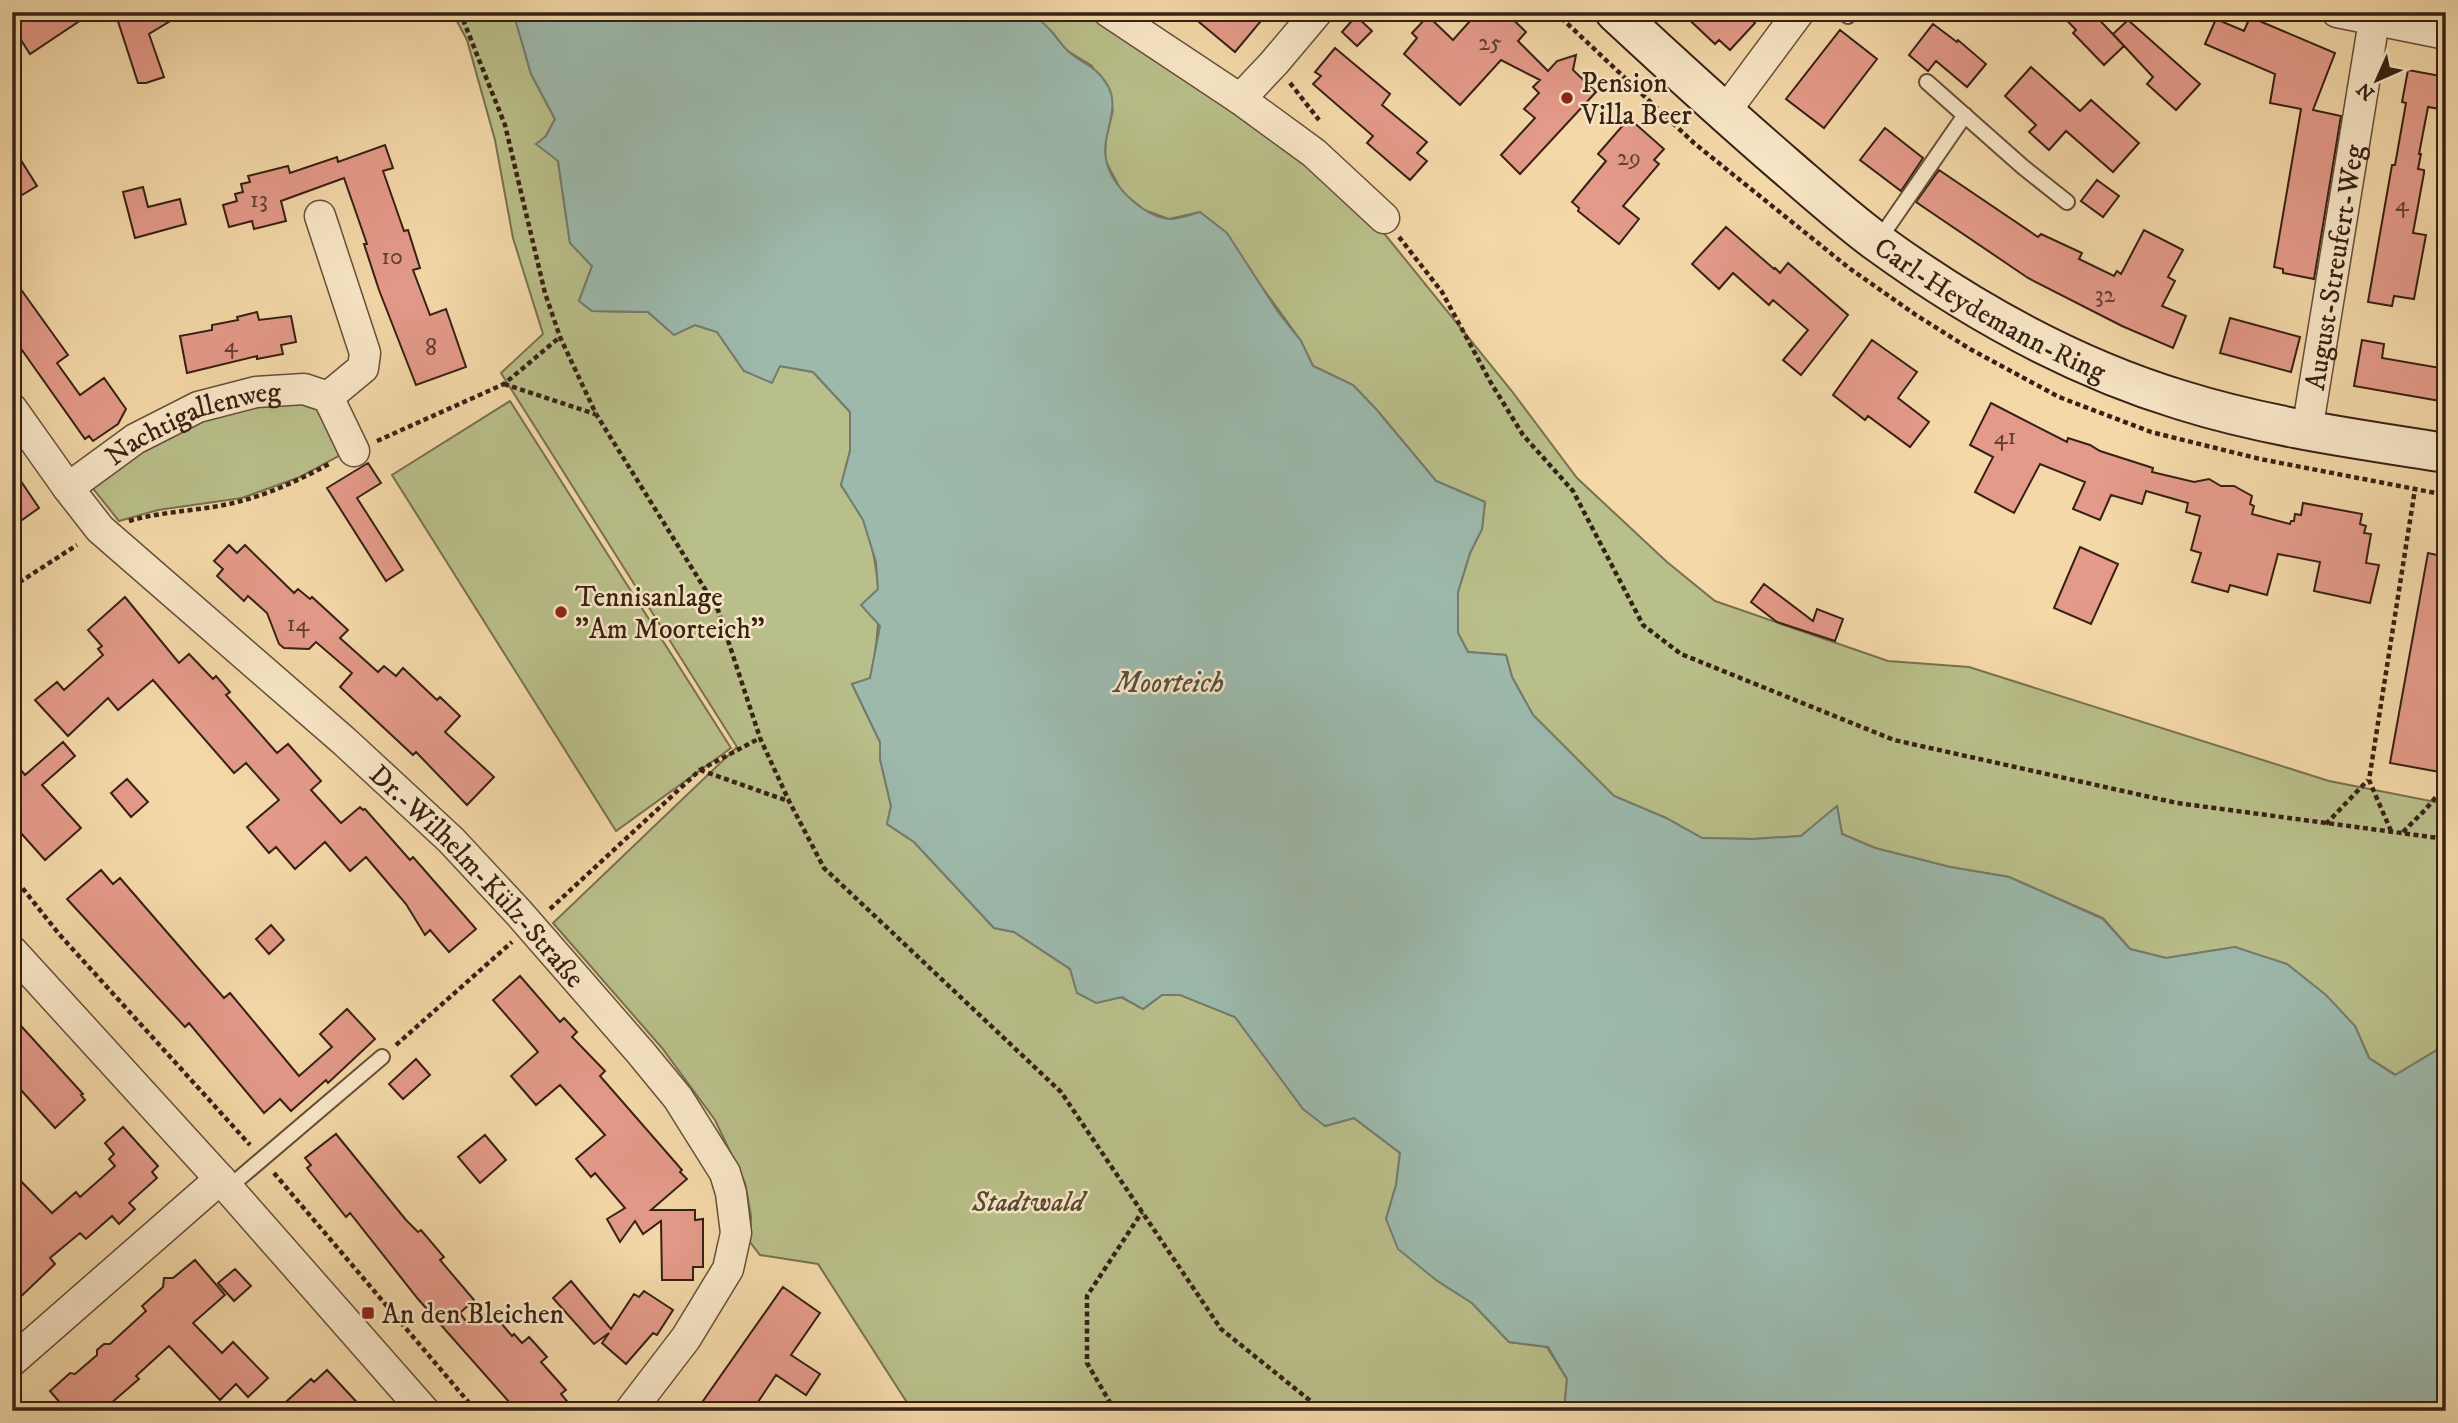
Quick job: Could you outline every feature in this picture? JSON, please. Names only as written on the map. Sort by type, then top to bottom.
[{"type":"main road","name":"Carl-Heydemann-Ring","points":[[1615,12],[1724,113],[1877,242],[1950,292],[2016,330],[2110,375],[2182,401],[2307,431],[2446,453]]},
{"type":"street","points":[[1109,12],[1240,99],[1314,153],[1384,218]]},
{"type":"street","points":[[1240,99],[1317,12]]},
{"type":"street","points":[[1724,113],[1799,12]]},
{"type":"street","points":[[2337,12],[2446,34]]},
{"type":"street","name":"August-Streufert-Weg","points":[[2307,431],[2374,21]]},
{"type":"street","name":"Nachtigallenweg","points":[[320,216],[365,353],[363,368],[328,397]]},
{"type":"street","name":"Nachtigallenweg","points":[[68,488],[135,439],[198,407],[256,392],[304,389],[328,397],[354,452]]},
{"type":"street","name":"Dr.-Wilhelm-Külz-Straße","points":[[12,409],[100,529],[344,741],[451,840],[526,931],[678,1098],[725,1173],[732,1194],[736,1233],[724,1279],[686,1338],[630,1411]]},
{"type":"street","points":[[12,951],[224,1183],[424,1411]]},
{"type":"street","points":[[12,1361],[224,1183]]},
{"type":"lane","points":[[1927,82],[2067,202]]},
{"type":"lane","points":[[1877,242],[1965,115]]},
{"type":"lane","points":[[224,1183],[261,1158],[382,1057]]},
{"type":"path","points":[[460,12],[505,125],[545,293],[560,337],[596,414],[718,610],[760,738],[824,868],[1061,1092],[1221,1329],[1324,1411]]},
{"type":"path","points":[[1384,218],[1442,292],[1491,383],[1523,435],[1573,491],[1643,625],[1681,654],[1894,740],[2177,803],[2325,825],[2446,839]]},
{"type":"path","points":[[505,384],[596,414]]},
{"type":"path","points":[[2392,832],[2368,780],[2415,489],[2446,495]]},
{"type":"path","points":[[12,587],[100,529]]},
{"type":"path","points":[[382,1057],[526,931],[700,770],[760,738]]},
{"type":"path","points":[[700,770],[789,801]]},
{"type":"path","points":[[2325,825],[2368,780]]},
{"type":"path","points":[[2402,832],[2446,785]]},
{"type":"path","points":[[12,875],[59,934],[261,1158],[476,1411]]},
{"type":"path","points":[[1115,1411],[1087,1363],[1087,1296],[1142,1212]]},
{"type":"green space","name":"Stadtwald","points":[[452,12],[513,12],[516,18],[531,74],[555,119],[546,136],[558,161],[570,243],[592,266],[579,301],[592,311],[648,312],[674,334],[695,325],[717,332],[744,371],[780,366],[813,372],[850,412],[850,451],[841,485],[864,522],[875,561],[879,600],[877,639],[870,679],[852,684],[880,742],[880,759],[891,806],[887,824],[914,842],[994,928],[1014,932],[1070,969],[1096,1003],[1121,997],[1143,1009],[1162,995],[1181,995],[1235,1017],[1273,1068],[1325,1126],[1354,1118],[1400,1153],[1396,1185],[1386,1219],[1436,1280],[1472,1303],[1509,1342],[1547,1347],[1567,1379],[1564,1411],[901,1411],[906,1401],[818,1264],[760,1255],[750,1242],[751,1216],[745,1183],[715,1120],[662,1048],[553,923],[737,747],[501,373],[543,334],[513,238],[495,140],[467,40]]},
{"type":"green space","points":[[1020,12],[1092,12],[1246,114],[1379,227],[1511,390],[1577,478],[1667,562],[1715,601],[1888,661],[1969,667],[2329,781],[2446,804],[2446,1048],[2437,1050],[2396,1075],[2369,1058],[2355,1026],[2236,947],[2166,958],[2130,949],[2103,918],[2009,877],[1950,867],[1875,848],[1842,834],[1837,806],[1801,836],[1702,838],[1666,818],[1614,796],[1533,715],[1512,677],[1506,655],[1468,652],[1458,633],[1458,592],[1470,553],[1482,529],[1485,502],[1436,481],[1353,385],[1313,366],[1301,341],[1256,279],[1200,212],[1169,219],[1144,210],[1122,192],[1105,160],[1106,138],[1113,110],[1092,66],[1066,50],[1035,16]]},
{"type":"green space","points":[[304,392],[349,447],[337,457],[300,477],[242,498],[158,510],[119,521],[87,481],[199,410]]},
{"type":"green space","name":"Tennisanlage \"Am Moorteich\"","points":[[510,401],[731,748],[616,831],[392,475]]},
{"type":"water","name":"Moorteich","points":[[513,12],[1020,12],[1041,21],[1070,53],[1093,68],[1108,86],[1112,113],[1106,141],[1106,159],[1114,179],[1129,198],[1148,212],[1168,219],[1200,212],[1227,233],[1278,312],[1301,341],[1313,366],[1353,385],[1436,481],[1485,502],[1482,529],[1470,553],[1458,592],[1458,633],[1468,652],[1506,655],[1512,677],[1533,715],[1614,796],[1666,818],[1702,838],[1801,836],[1837,806],[1842,834],[1875,848],[1950,867],[2009,877],[2103,919],[2130,949],[2166,958],[2235,947],[2287,964],[2326,995],[2355,1026],[2369,1058],[2395,1075],[2437,1050],[2446,1048],[2446,1411],[1564,1411],[1567,1379],[1548,1347],[1509,1342],[1472,1303],[1436,1280],[1398,1249],[1386,1219],[1396,1185],[1400,1153],[1354,1118],[1325,1126],[1303,1109],[1235,1017],[1180,995],[1162,995],[1143,1009],[1122,997],[1096,1003],[1077,993],[1070,969],[1014,932],[994,928],[914,842],[887,824],[891,806],[880,759],[880,742],[852,684],[870,678],[880,626],[861,605],[878,589],[876,562],[863,520],[841,485],[850,451],[850,412],[813,372],[780,366],[772,383],[744,371],[717,332],[695,325],[674,335],[648,312],[592,311],[579,301],[592,266],[570,243],[558,161],[536,144],[546,136],[555,119],[531,74]]},
{"type":"building","points":[[12,12],[93,12],[30,54],[21,40],[12,47]]},
{"type":"building","points":[[115,12],[185,12],[149,34],[164,77],[138,83]]},
{"type":"building","points":[[1187,12],[1250,12],[1261,21],[1235,52]]},
{"type":"building","points":[[1478,12],[1505,12],[1526,32],[1518,41],[1548,71],[1557,61],[1576,55],[1573,70],[1596,92],[1520,174],[1501,155],[1535,118],[1524,109],[1539,93],[1533,87],[1540,80],[1501,60],[1460,105],[1404,54],[1417,38],[1412,33],[1428,16],[1453,40]]},
{"type":"building","points":[[1681,12],[1744,12],[1755,23],[1730,50],[1719,40],[1715,44]]},
{"type":"building","points":[[2059,12],[2092,12],[2124,46],[2104,65],[2073,33],[2076,30]]},
{"type":"building","points":[[1356,16],[1372,31],[1357,46],[1342,32]]},
{"type":"building","points":[[2250,17],[2335,53],[2313,110],[2341,116],[2314,279],[2283,273],[2283,269],[2274,267],[2301,109],[2270,103],[2275,74],[2205,44],[2216,19],[2244,31]]},
{"type":"building","points":[[2128,20],[2200,84],[2176,110],[2147,84],[2153,77],[2113,34]]},
{"type":"building","points":[[1933,24],[1957,42],[1958,40],[1986,64],[1967,87],[1936,61],[1928,71],[1909,55]]},
{"type":"building","points":[[1840,30],[1877,59],[1824,128],[1786,99]]},
{"type":"building","points":[[1335,48],[1390,94],[1382,105],[1427,142],[1417,153],[1427,161],[1410,180],[1367,143],[1373,136],[1313,84],[1321,76],[1315,72]]},
{"type":"building","points":[[2031,67],[2080,111],[2091,100],[2139,143],[2113,172],[2066,131],[2049,150],[2029,132],[2036,125],[2005,96]]},
{"type":"building","points":[[2408,70],[2446,77],[2446,110],[2428,107],[2419,154],[2418,169],[2424,170],[2424,173],[2413,233],[2426,235],[2414,299],[2394,296],[2392,306],[2368,302],[2392,165],[2395,165],[2406,103],[2402,102]]},
{"type":"building","points":[[1631,120],[1664,149],[1654,160],[1659,164],[1623,206],[1639,219],[1619,244],[1578,211],[1579,208],[1572,202],[1606,161],[1598,154],[1624,124]]},
{"type":"building","points":[[1885,128],[1923,158],[1901,191],[1860,160]]},
{"type":"building","points":[[385,145],[393,168],[383,171],[404,231],[408,230],[420,268],[413,270],[430,315],[446,309],[466,367],[416,385],[379,290],[364,244],[367,244],[344,178],[281,201],[286,221],[254,229],[252,221],[229,227],[223,205],[237,201],[235,194],[243,192],[241,184],[250,182],[248,176],[288,166],[290,173],[337,157],[338,162]]},
{"type":"building","points":[[12,146],[37,186],[12,201]]},
{"type":"building","points":[[1939,170],[2038,237],[2041,234],[2082,253],[2079,259],[2114,276],[2117,271],[2121,274],[2144,230],[2183,250],[2168,277],[2175,281],[2162,306],[2186,316],[2173,348],[2122,326],[2028,278],[1916,202]]},
{"type":"building","points":[[2097,180],[2119,196],[2103,217],[2081,201]]},
{"type":"building","points":[[143,187],[148,207],[180,199],[186,224],[135,238],[123,192]]},
{"type":"building","points":[[1726,227],[1780,273],[1788,263],[1848,315],[1801,375],[1783,360],[1808,330],[1773,300],[1769,305],[1733,273],[1719,289],[1692,264]]},
{"type":"building","points":[[12,277],[68,355],[57,363],[80,395],[104,378],[126,409],[118,424],[93,441],[89,436],[85,439],[12,336]]},
{"type":"building","points":[[257,312],[259,320],[291,316],[296,342],[281,345],[283,354],[257,359],[257,356],[187,373],[180,336],[212,330],[212,325],[238,320],[237,317]]},
{"type":"building","points":[[2230,318],[2300,337],[2291,372],[2220,353]]},
{"type":"building","points":[[1872,340],[1917,372],[1898,398],[1929,422],[1910,447],[1868,416],[1865,420],[1833,395]]},
{"type":"building","points":[[2362,340],[2384,344],[2382,358],[2446,369],[2446,402],[2354,386]]},
{"type":"building","points":[[1991,403],[2067,442],[2068,438],[2090,445],[2100,451],[2153,468],[2152,472],[2194,482],[2209,479],[2221,486],[2234,486],[2252,496],[2252,514],[2290,524],[2294,521],[2295,514],[2301,515],[2303,503],[2362,514],[2360,524],[2366,526],[2364,533],[2371,534],[2366,563],[2379,565],[2370,603],[2314,591],[2320,562],[2278,554],[2267,595],[2230,585],[2228,592],[2192,582],[2201,553],[2191,550],[2200,516],[2186,512],[2188,503],[2146,491],[2142,504],[2111,495],[2100,520],[2073,509],[2085,482],[2040,464],[2014,513],[1975,492],[1993,457],[1970,445]]},
{"type":"building","points":[[368,463],[381,483],[357,498],[403,570],[386,581],[327,488]]},
{"type":"building","points":[[12,468],[39,508],[12,527]]},
{"type":"building","points":[[229,545],[237,553],[245,545],[294,593],[298,589],[310,599],[312,597],[348,630],[340,638],[378,672],[384,666],[396,676],[403,668],[437,700],[440,697],[460,716],[445,732],[494,777],[467,805],[416,752],[413,755],[340,687],[352,673],[316,642],[309,649],[284,648],[279,644],[267,613],[248,596],[244,601],[217,576],[223,569],[214,561]]},
{"type":"building","points":[[2080,547],[2118,564],[2091,624],[2054,608]]},
{"type":"building","points":[[2428,553],[2446,557],[2446,741],[2440,772],[2390,763]]},
{"type":"building","points":[[1764,584],[1813,621],[1817,609],[1843,619],[1835,641],[1777,622],[1751,602]]},
{"type":"building","points":[[125,597],[179,663],[189,654],[213,679],[216,676],[230,692],[226,695],[277,753],[288,744],[321,781],[311,790],[341,823],[360,807],[365,809],[410,860],[413,857],[476,929],[449,952],[430,930],[425,935],[406,904],[366,857],[350,871],[325,842],[295,869],[276,847],[269,853],[247,827],[279,800],[246,763],[234,773],[153,680],[118,710],[108,698],[68,736],[35,700],[57,682],[64,690],[103,655],[98,649],[102,646],[88,630]]},
{"type":"building","points":[[63,742],[75,756],[42,785],[81,828],[45,860],[12,823],[12,759],[25,775]]},
{"type":"building","points":[[127,779],[148,802],[131,817],[111,793]]},
{"type":"building","points":[[101,870],[113,884],[120,878],[224,998],[230,993],[299,1076],[332,1047],[320,1034],[347,1009],[375,1039],[328,1083],[326,1080],[291,1111],[280,1099],[264,1113],[189,1023],[185,1027],[67,899]]},
{"type":"building","points":[[271,925],[284,940],[269,954],[256,939]]},
{"type":"building","points":[[520,976],[560,1022],[564,1018],[577,1032],[572,1037],[605,1071],[600,1076],[682,1170],[680,1172],[687,1179],[651,1210],[695,1210],[695,1220],[703,1219],[703,1267],[693,1267],[693,1280],[662,1280],[661,1221],[643,1234],[635,1221],[620,1242],[607,1219],[625,1208],[595,1173],[591,1177],[576,1159],[605,1135],[560,1085],[536,1105],[511,1076],[538,1052],[493,1000]]},
{"type":"building","points":[[12,1016],[83,1094],[81,1095],[85,1100],[55,1128],[12,1080]]},
{"type":"building","points":[[416,1059],[430,1075],[403,1099],[389,1084]]},
{"type":"building","points":[[123,1127],[158,1166],[152,1172],[157,1178],[129,1203],[135,1209],[119,1224],[112,1216],[86,1239],[80,1233],[50,1258],[55,1264],[12,1305],[12,1172],[52,1213],[76,1192],[80,1197],[115,1166],[109,1159],[114,1154],[105,1143]]},
{"type":"building","points":[[336,1134],[406,1220],[418,1232],[421,1230],[444,1257],[440,1260],[474,1300],[460,1313],[469,1325],[491,1311],[512,1336],[514,1334],[522,1343],[529,1337],[547,1357],[541,1362],[566,1390],[561,1394],[575,1411],[517,1411],[418,1299],[350,1213],[346,1217],[307,1168],[311,1165],[305,1158]]},
{"type":"building","points":[[485,1135],[506,1160],[480,1183],[458,1157]]},
{"type":"building","points":[[195,1260],[225,1295],[193,1323],[222,1353],[233,1342],[268,1378],[248,1397],[236,1384],[220,1400],[169,1346],[136,1376],[139,1379],[102,1411],[67,1411],[50,1391],[70,1373],[75,1374],[97,1355],[97,1350],[104,1344],[110,1344],[146,1311],[142,1306],[163,1287],[164,1278],[173,1278]]},
{"type":"building","points":[[235,1269],[251,1286],[234,1301],[218,1283]]},
{"type":"building","points":[[571,1281],[611,1329],[634,1294],[639,1297],[644,1291],[673,1310],[657,1335],[653,1333],[626,1364],[602,1343],[609,1333],[594,1344],[553,1298]]},
{"type":"building","points":[[783,1287],[820,1313],[791,1355],[820,1374],[806,1395],[776,1375],[752,1411],[696,1411]]},
{"type":"building","points":[[327,1370],[365,1411],[276,1411],[311,1379],[314,1382]]},
{"type":"place","name":"Pension Villa Beer","points":[[1567,98]]},
{"type":"place","name":"Tennisanlage \"Am Moorteich\"","points":[[561,612]]},
{"type":"place","name":"An den Bleichen","points":[[368,1313]]}]
